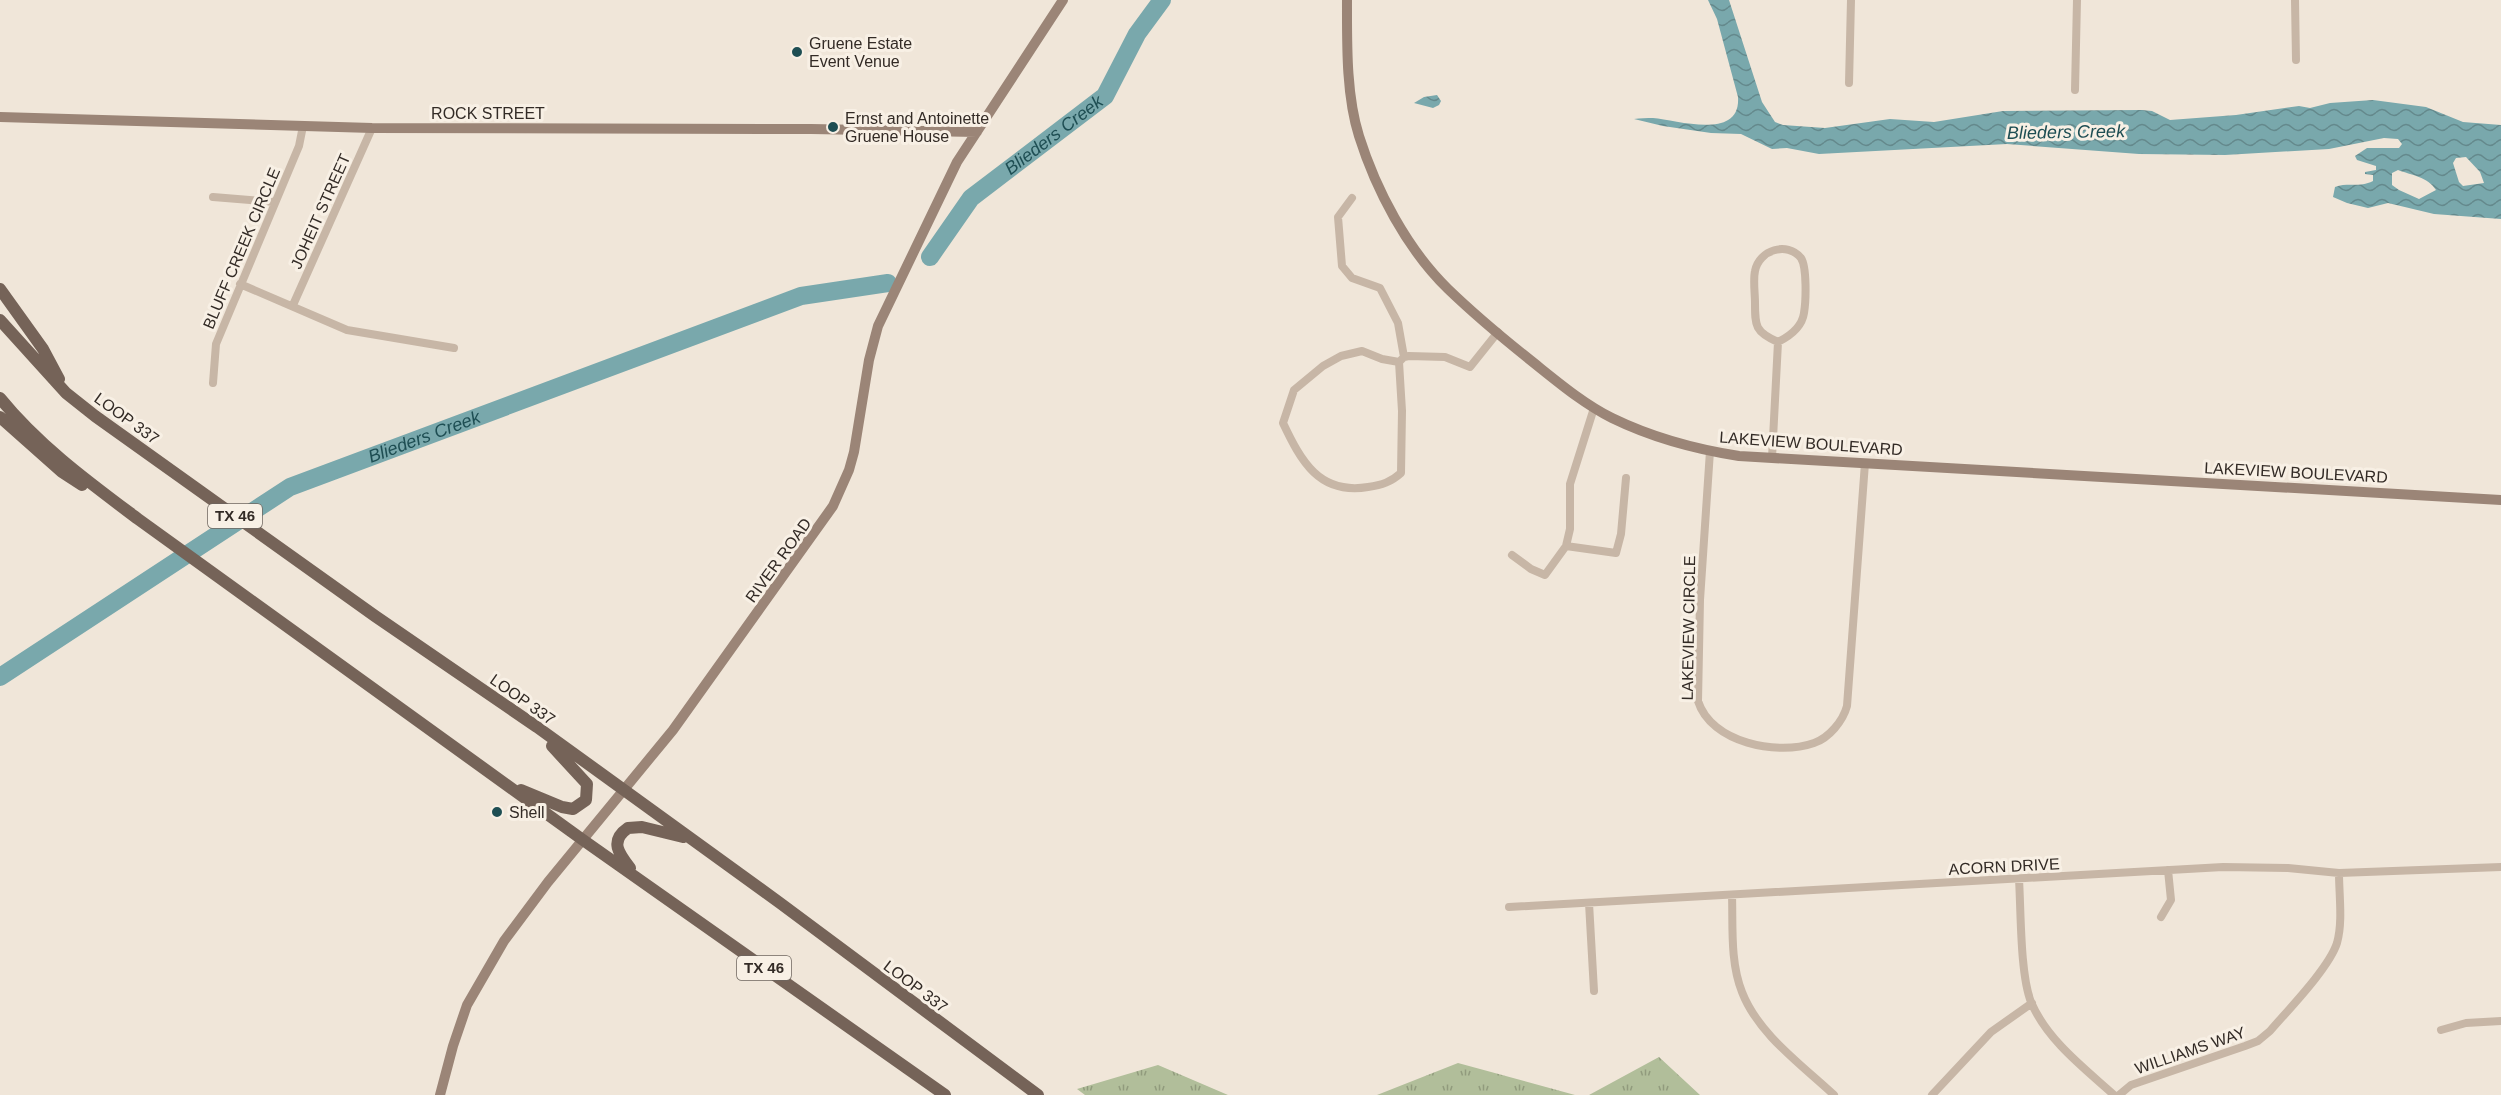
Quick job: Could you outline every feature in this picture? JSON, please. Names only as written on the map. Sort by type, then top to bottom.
[{"type":"main road","points":[[0,289],[43,349],[66,393]]},
{"type":"main road","name":"LOOP 337","points":[[0,320],[66,393],[95,416],[375,616],[529,722],[1038,1095]]},
{"type":"main road","name":"TX 46","points":[[0,398],[38,439],[80,475],[138,519],[640,881],[945,1095]]},
{"type":"main road","points":[[0,417],[62,472],[138,519]]},
{"type":"main road","points":[[501,781],[562,807],[573,809],[586,800],[586,784],[579,774],[529,722]]},
{"type":"main road","points":[[640,881],[619,854],[616,846],[623,832],[635,826],[690,838]]},
{"type":"street","name":"RIVER ROAD","points":[[440,1095],[460,1024],[484,973],[504,941],[673,730],[833,506],[849,470],[854,452],[869,360],[878,326],[950,174],[1063,0]]},
{"type":"street","name":"LAKEVIEW BOULEVARD","points":[[1347,0],[1349,74],[1359,136],[1397,220],[1423,259],[1447,288],[1498,332],[1594,408],[1653,436],[1710,451],[1772,458],[2501,500]]},
{"type":"street","points":[[1849,83],[1851,0]]},
{"type":"street","points":[[2075,90],[2077,0]]},
{"type":"street","points":[[2295,0],[2296,60]]},
{"type":"street","name":"ROCK STREET","points":[[0,117],[372,128],[811,129],[977,132]]},
{"type":"street","name":"BLUFF CREEK CIRCLE","points":[[213,383],[216,344],[299,146],[303,126]]},
{"type":"street","name":"JOHEIT STREET","points":[[293,305],[372,128]]},
{"type":"street","points":[[213,197],[275,202]]},
{"type":"street","points":[[1352,198],[1338,217],[1342,266],[1352,278],[1380,288],[1398,323],[1401,359],[1401,473],[1391,482],[1359,489],[1323,482],[1300,458],[1283,423],[1294,390],[1323,366],[1341,356],[1362,351],[1382,359],[1401,359],[1445,357],[1470,367],[1498,332]]},
{"type":"street","points":[[1777,248],[1800,257],[1805,266],[1802,323],[1787,338],[1778,342],[1764,336],[1755,323],[1755,271],[1759,260],[1767,252],[1777,248]]},
{"type":"street","points":[[240,284],[347,330],[454,348]]},
{"type":"street","points":[[1772,458],[1778,342]]},
{"type":"street","points":[[1512,555],[1531,569],[1545,575],[1566,546],[1570,529],[1570,484],[1594,408]]},
{"type":"street","name":"LAKEVIEW CIRCLE","points":[[1710,451],[1700,600],[1698,701],[1704,715],[1732,736],[1746,741],[1784,747],[1817,742],[1845,715],[1865,463]]},
{"type":"street","points":[[1566,546],[1616,553],[1621,534],[1626,478]]},
{"type":"street","name":"ACORN DRIVE","points":[[1509,907],[2223,867],[2288,868],[2339,873],[2501,867]]},
{"type":"street","points":[[2161,917],[2171,900],[2168,870]]},
{"type":"street","name":"WILLIAMS WAY","points":[[2119,1095],[2132,1085],[2245,1047],[2258,1041],[2270,1031],[2330,958],[2339,931],[2339,873]]},
{"type":"street","points":[[2019,879],[2025,971],[2032,1003],[2060,1044],[2114,1095]]},
{"type":"street","points":[[1732,895],[1735,964],[1741,991],[1746,1001],[1756,1019],[1834,1095]]},
{"type":"street","points":[[1589,903],[1594,991]]},
{"type":"street","points":[[1932,1095],[1990,1032],[2032,1003]]},
{"type":"street","points":[[2441,1030],[2466,1023],[2501,1021]]},
{"type":"green space","points":[[1659,1057],[1700,1095],[1589,1095]]},
{"type":"green space","points":[[1458,1063],[1575,1095],[1377,1095]]},
{"type":"green space","points":[[1158,1065],[1228,1095],[1085,1095],[1077,1089]]},
{"type":"water","points":[[1708,0],[1729,0],[1762,102],[1775,122],[1783,125],[1825,128],[1890,119],[1934,122],[2003,111],[2142,110],[2152,111],[2170,120],[2373,100],[2426,107],[2463,122],[2501,125],[2501,219],[2434,214],[2388,203],[2368,208],[2333,197],[2335,187],[2373,181],[2373,175],[2365,174],[2365,172],[2376,170],[2376,166],[2357,160],[2355,156],[2367,148],[2399,148],[2402,144],[2398,139],[2384,138],[2329,149],[2225,155],[2139,154],[2007,144],[1819,154],[1787,148],[1772,149],[1741,134],[1711,133],[1634,119],[1653,118],[1691,124],[1719,124],[1729,119],[1736,111],[1738,97],[1717,19]],"holes":[[[2466,157],[2480,172],[2484,183],[2463,186],[2459,182],[2453,163],[2456,158]],[[2398,170],[2424,179],[2436,190],[2419,199],[2399,190],[2392,185],[2392,173]]]},
{"type":"water","points":[[1437,95],[1441,101],[1433,108],[1414,103],[1424,97]]},
{"type":"waterway","name":"Blieders Creek","points":[[930,257],[971,198],[1105,96],[1137,34],[1162,0]]},
{"type":"waterway","name":"Blieders Creek","points":[[0,677],[290,487],[801,296],[888,283]]},
{"type":"place","name":"Gruene Estate Event Venue","points":[[797,52]]},
{"type":"place","name":"Ernst and Antoinette Gruene House","points":[[833,127]]},
{"type":"place","name":"Shell","points":[[497,812]]}]
